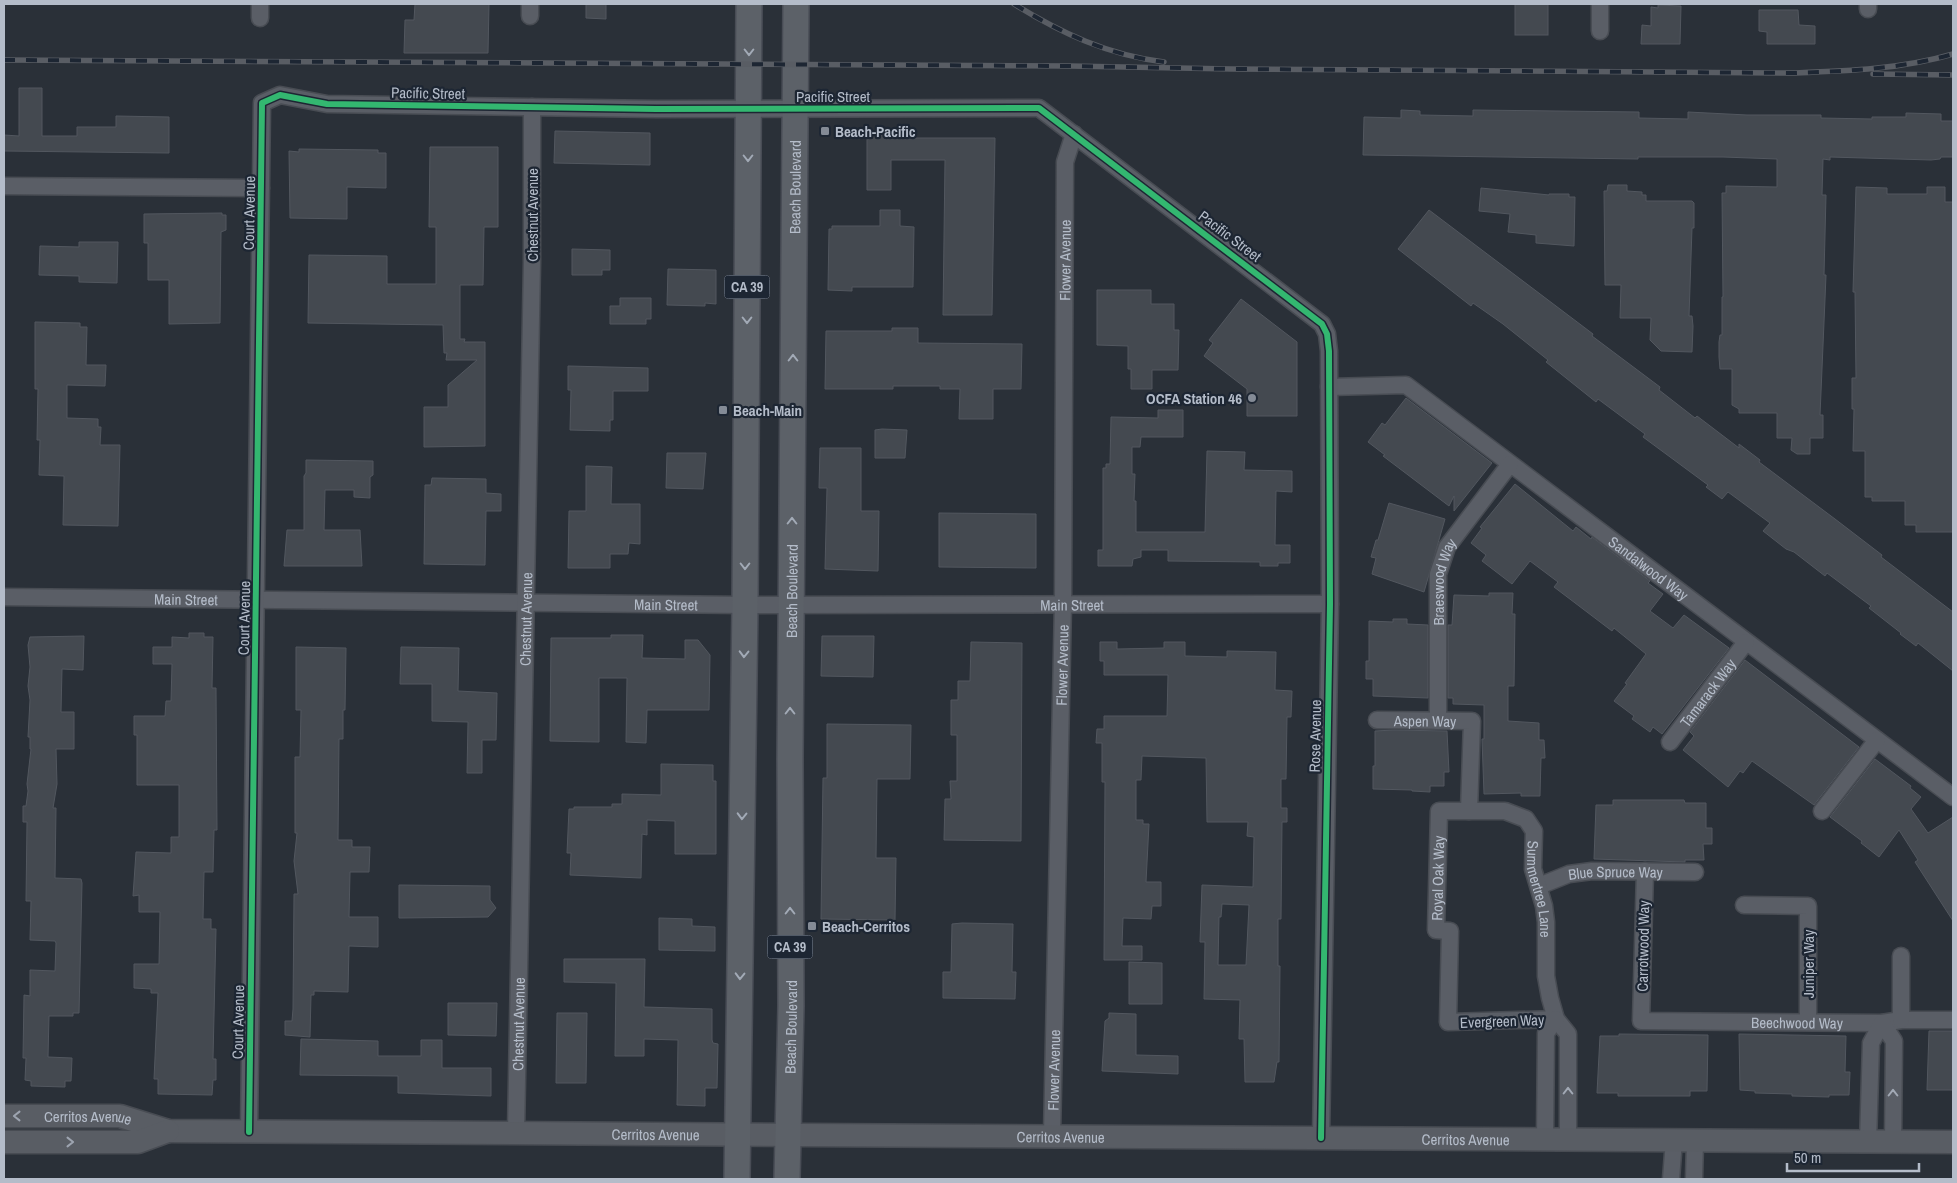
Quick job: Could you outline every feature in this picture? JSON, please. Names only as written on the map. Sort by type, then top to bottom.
[{"type":"main road","name":"CA 39","points":[[738,1179],[745,605],[749,4]]},
{"type":"main road","name":"Beach Boulevard","points":[[788,1179],[791,1006],[791,605],[796,4]]},
{"type":"main road","name":"Cerritos Avenue","points":[[4,1116],[120,1116],[168,1131],[1953,1142]]},
{"type":"main road","name":"Cerritos Avenue","points":[[4,1142],[138,1142],[168,1131]]},
{"type":"street","points":[[1600,4],[1600,31]]},
{"type":"street","name":"Pacific Street","points":[[262,103],[280,95],[327,104],[749,109],[1039,108],[1314,316],[1322,324],[1327,334]]},
{"type":"street","name":"Court Avenue","points":[[249,1132],[262,103]]},
{"type":"street","name":"Chestnut Avenue","points":[[516,1133],[532,262],[532,107]]},
{"type":"street","name":"Flower Avenue","points":[[1052,1136],[1063,604],[1065,162],[1074,134]]},
{"type":"street","points":[[4,186],[261,188]]},
{"type":"street","name":"Rose Avenue","points":[[1321,1138],[1330,604],[1327,334]]},
{"type":"street","name":"Sandalwood Way","points":[[1329,387],[1406,385],[1953,798]]},
{"type":"street","name":"Braeswood Way","points":[[1438,721],[1438,574],[1446,547],[1510,464]]},
{"type":"street","name":"Main Street","points":[[4,597],[745,605],[1330,604]]},
{"type":"street","name":"Tamarack Way","points":[[1670,742],[1746,642]]},
{"type":"street","name":"Aspen Way","points":[[1377,720],[1472,721],[1469,811]]},
{"type":"street","points":[[1822,811],[1877,740]]},
{"type":"street","name":"Summertree Lane","points":[[1439,811],[1505,812],[1526,819],[1534,831],[1532,869],[1539,886],[1546,922],[1546,976],[1556,1019],[1568,1034],[1568,1140]]},
{"type":"street","name":"Royal Oak Way","points":[[1439,811],[1436,930],[1450,931],[1448,1022]]},
{"type":"street","name":"Blue Spruce Way","points":[[1539,886],[1569,874],[1592,870],[1695,872]]},
{"type":"street","name":"Carrotwood Way","points":[[1641,1021],[1645,871]]},
{"type":"street","name":"Juniper Way","points":[[1744,905],[1808,906],[1808,1022]]},
{"type":"street","points":[[1901,1020],[1902,956]]},
{"type":"street","points":[[1545,1139],[1546,1033],[1556,1019]]},
{"type":"street","name":"Evergreen Way","points":[[1448,1022],[1556,1019]]},
{"type":"street","name":"Beechwood Way","points":[[1641,1021],[1882,1023],[1901,1020],[1953,1020]]},
{"type":"street","points":[[1868,1142],[1871,1043],[1882,1023],[1894,1041],[1893,1142]]},
{"type":"street","points":[[1671,1179],[1684,1140]]},
{"type":"street","points":[[1684,1140],[1694,1179]]},
{"type":"building","points":[[415,4],[489,4],[488,53],[404,53],[405,20],[414,20]]},
{"type":"building","points":[[586,4],[606,4],[606,19],[586,18]]},
{"type":"building","points":[[1515,4],[1548,4],[1548,35],[1515,35]]},
{"type":"building","points":[[1658,5],[1681,6],[1680,44],[1641,44],[1642,25],[1651,26],[1651,7],[1658,8]]},
{"type":"building","points":[[1759,10],[1798,10],[1799,25],[1815,26],[1815,44],[1767,44],[1767,32],[1759,31]]},
{"type":"building","points":[[19,88],[42,88],[42,136],[77,136],[77,127],[116,127],[116,116],[169,117],[169,153],[4,151],[4,135],[19,136]]},
{"type":"building","points":[[1401,110],[1420,111],[1420,115],[1473,116],[1473,110],[1639,112],[1639,118],[1688,119],[1688,112],[1747,115],[1821,115],[1821,118],[1872,119],[1872,117],[1906,117],[1906,113],[1941,114],[1941,121],[1953,121],[1953,157],[1941,157],[1940,159],[1931,160],[1830,157],[1830,160],[1823,159],[1822,195],[1826,195],[1824,275],[1826,275],[1820,415],[1823,415],[1823,438],[1810,438],[1810,454],[1797,454],[1791,450],[1792,438],[1777,438],[1777,413],[1739,413],[1739,409],[1732,405],[1732,369],[1720,369],[1719,357],[1719,342],[1720,335],[1722,335],[1723,297],[1722,193],[1726,193],[1726,186],[1777,187],[1777,159],[1363,155],[1364,117],[1401,118]]},
{"type":"building","points":[[555,131],[650,133],[650,165],[554,163]]},
{"type":"building","points":[[867,135],[898,135],[898,138],[995,138],[992,315],[943,315],[945,160],[891,160],[891,190],[867,190]]},
{"type":"building","points":[[430,147],[498,147],[498,227],[484,227],[483,285],[460,285],[460,339],[465,339],[464,342],[485,342],[485,446],[424,447],[424,407],[448,407],[448,385],[477,360],[446,360],[447,353],[444,353],[443,325],[308,323],[309,255],[387,256],[387,284],[436,284],[436,227],[429,227]]},
{"type":"building","points":[[299,149],[378,150],[378,153],[386,153],[386,188],[347,187],[347,219],[290,218],[289,151],[299,152]]},
{"type":"building","points":[[1608,185],[1627,185],[1627,191],[1642,192],[1642,195],[1646,195],[1646,201],[1692,201],[1694,203],[1689,316],[1692,316],[1693,326],[1692,352],[1661,351],[1650,340],[1651,318],[1620,318],[1621,285],[1605,285],[1604,191],[1607,191]]},
{"type":"building","points":[[1856,187],[1887,188],[1887,194],[1927,194],[1927,187],[1945,187],[1945,202],[1953,202],[1953,532],[1916,532],[1916,525],[1905,525],[1905,501],[1872,501],[1872,497],[1865,497],[1865,451],[1853,451],[1854,409],[1852,409],[1852,378],[1856,378],[1855,292],[1853,292]]},
{"type":"building","points":[[1481,188],[1549,195],[1569,194],[1569,197],[1575,197],[1574,246],[1536,243],[1536,235],[1508,232],[1510,214],[1479,211]]},
{"type":"building","points":[[880,210],[900,210],[900,226],[914,227],[913,287],[852,287],[852,291],[828,290],[829,229],[832,229],[832,226],[880,226]]},
{"type":"building","points":[[1429,210],[1593,334],[1592,336],[1660,387],[1659,390],[1695,418],[1697,416],[1739,448],[1739,444],[1760,460],[1759,462],[1882,555],[1881,557],[1953,612],[1953,671],[1918,643],[1916,646],[1900,634],[1869,608],[1871,606],[1827,573],[1825,576],[1763,531],[1770,523],[1728,492],[1722,499],[1706,487],[1708,485],[1643,437],[1645,434],[1598,399],[1596,402],[1503,324],[1473,303],[1471,306],[1398,249]]},
{"type":"building","points":[[222,213],[222,215],[226,215],[226,230],[221,232],[220,323],[169,324],[169,280],[148,280],[148,243],[144,243],[144,214]]},
{"type":"building","points":[[79,242],[118,242],[117,283],[79,282],[79,276],[39,275],[40,246],[79,247]]},
{"type":"building","points":[[572,249],[610,250],[610,270],[602,270],[602,275],[572,275]]},
{"type":"building","points":[[668,269],[716,270],[716,304],[705,303],[705,306],[667,305]]},
{"type":"building","points":[[1097,290],[1151,290],[1151,304],[1174,304],[1174,330],[1179,330],[1178,370],[1152,370],[1152,389],[1131,389],[1131,369],[1128,369],[1128,346],[1097,345]]},
{"type":"building","points":[[620,298],[651,298],[651,319],[646,319],[646,324],[610,324],[610,306],[620,306]]},
{"type":"building","points":[[1241,299],[1297,342],[1297,416],[1247,416],[1247,389],[1204,356],[1213,343],[1209,340]]},
{"type":"building","points":[[35,322],[80,323],[80,327],[87,327],[86,365],[106,365],[105,386],[67,385],[67,418],[98,419],[98,427],[101,427],[100,445],[120,445],[118,526],[63,525],[64,476],[39,475],[40,440],[37,440],[38,389],[35,389]]},
{"type":"building","points":[[892,328],[918,328],[918,343],[1022,344],[1021,389],[993,389],[993,419],[959,419],[960,389],[940,389],[940,386],[893,386],[893,389],[825,389],[826,331],[892,331]]},
{"type":"building","points":[[568,366],[648,368],[648,391],[613,391],[613,420],[610,420],[610,431],[570,430],[571,390],[568,390]]},
{"type":"building","points":[[1406,398],[1492,463],[1454,511],[1454,496],[1449,506],[1383,456],[1385,455],[1368,442],[1382,423],[1385,425]]},
{"type":"building","points":[[1158,410],[1183,410],[1183,437],[1141,437],[1140,447],[1132,447],[1132,474],[1135,474],[1136,532],[1205,532],[1207,451],[1245,452],[1244,470],[1292,471],[1292,492],[1276,491],[1275,545],[1290,545],[1290,563],[1278,563],[1278,566],[1260,566],[1260,562],[1168,561],[1168,550],[1141,550],[1141,557],[1133,559],[1132,566],[1098,566],[1098,550],[1103,550],[1103,468],[1106,468],[1106,464],[1110,464],[1111,417],[1158,418]]},
{"type":"building","points":[[875,430],[907,430],[905,458],[875,458]]},
{"type":"building","points":[[820,448],[861,448],[861,511],[879,511],[878,571],[825,569],[827,488],[819,488]]},
{"type":"building","points":[[667,453],[706,453],[703,489],[666,488]]},
{"type":"building","points":[[306,460],[373,461],[373,475],[370,477],[370,498],[354,497],[354,490],[325,490],[324,530],[360,530],[362,566],[284,566],[287,530],[304,530],[304,476],[306,473]]},
{"type":"building","points":[[586,466],[612,467],[611,504],[640,504],[640,544],[629,543],[628,554],[610,554],[610,568],[568,568],[569,511],[586,511]]},
{"type":"building","points":[[432,478],[486,479],[486,493],[501,494],[501,511],[486,511],[485,565],[424,564],[425,485],[431,485]]},
{"type":"building","points":[[1515,484],[1573,531],[1576,527],[1591,539],[1592,537],[1650,581],[1648,583],[1663,594],[1650,611],[1673,628],[1684,615],[1729,648],[1662,734],[1653,727],[1650,732],[1632,719],[1634,716],[1614,701],[1646,654],[1614,628],[1612,631],[1554,587],[1558,582],[1530,561],[1512,584],[1482,561],[1486,555],[1471,543],[1482,528],[1480,527]]},
{"type":"building","points":[[1389,503],[1445,519],[1424,592],[1372,574],[1376,558],[1371,557]]},
{"type":"building","points":[[939,513],[1036,514],[1036,568],[939,567]]},
{"type":"building","points":[[1489,593],[1513,593],[1512,614],[1515,614],[1514,686],[1508,686],[1508,721],[1539,723],[1539,740],[1544,740],[1545,758],[1541,758],[1540,796],[1521,796],[1521,793],[1484,794],[1482,739],[1484,739],[1484,705],[1453,704],[1453,698],[1448,698],[1448,625],[1452,625],[1454,595],[1489,596]]},
{"type":"building","points":[[1393,619],[1407,619],[1407,624],[1428,625],[1428,698],[1373,696],[1373,679],[1366,679],[1366,661],[1369,661],[1369,621],[1393,622]]},
{"type":"building","points":[[189,633],[204,633],[204,637],[213,637],[212,688],[216,688],[217,830],[214,830],[213,872],[204,872],[203,919],[211,919],[211,929],[216,929],[213,1059],[216,1059],[216,1080],[213,1080],[212,1095],[158,1094],[158,1079],[154,1079],[158,993],[151,993],[151,989],[134,988],[134,964],[159,964],[160,912],[139,912],[139,895],[133,896],[136,852],[171,853],[171,837],[179,837],[179,785],[137,785],[137,735],[134,735],[134,716],[165,716],[166,701],[171,701],[172,664],[153,664],[153,647],[172,647],[172,637],[189,638]]},
{"type":"building","points":[[611,635],[643,635],[642,658],[685,659],[685,640],[698,640],[710,655],[709,710],[647,710],[646,743],[626,742],[627,678],[599,678],[599,742],[550,741],[551,638],[611,638]]},
{"type":"building","points":[[84,636],[83,670],[62,669],[61,712],[74,712],[74,749],[56,749],[57,784],[53,808],[56,808],[55,878],[81,879],[82,883],[79,1013],[73,1013],[73,1016],[49,1016],[48,1057],[72,1058],[71,1081],[65,1081],[65,1087],[31,1086],[31,1081],[25,1080],[26,1058],[23,1058],[24,995],[30,996],[30,970],[55,971],[56,943],[55,941],[30,940],[31,901],[26,901],[27,822],[23,822],[23,806],[26,806],[31,749],[30,737],[28,737],[30,667],[28,645],[30,637]]},
{"type":"building","points":[[822,636],[874,636],[873,677],[821,676]]},
{"type":"building","points":[[971,642],[1022,643],[1021,841],[944,840],[945,799],[951,799],[950,781],[957,781],[957,735],[951,735],[951,700],[958,700],[958,681],[970,681]]},
{"type":"building","points":[[1100,642],[1117,642],[1117,649],[1164,648],[1164,642],[1185,642],[1185,656],[1227,657],[1227,651],[1276,652],[1275,690],[1292,691],[1291,717],[1287,717],[1286,779],[1281,779],[1281,808],[1287,808],[1287,822],[1282,822],[1281,919],[1278,919],[1278,966],[1280,966],[1279,1062],[1277,1062],[1274,1082],[1245,1082],[1244,1039],[1239,1039],[1240,1000],[1204,999],[1205,942],[1200,942],[1202,885],[1253,887],[1254,837],[1247,836],[1248,822],[1207,822],[1206,758],[1142,756],[1141,780],[1136,780],[1136,820],[1143,820],[1143,824],[1149,824],[1146,882],[1161,882],[1161,906],[1152,906],[1151,919],[1123,918],[1122,946],[1142,946],[1142,960],[1104,960],[1105,782],[1102,782],[1102,743],[1096,743],[1097,729],[1104,729],[1104,716],[1167,716],[1168,675],[1104,675],[1104,661],[1100,661]],"holes":[[[1222,904],[1249,905],[1246,965],[1218,965],[1219,917],[1221,917]]]},
{"type":"building","points":[[296,647],[346,648],[343,739],[339,739],[338,840],[352,840],[352,847],[370,847],[369,872],[350,872],[349,917],[378,917],[378,947],[349,946],[348,992],[314,991],[314,995],[311,995],[310,1037],[285,1035],[285,1021],[292,1021],[294,894],[298,894],[294,861],[297,833],[295,833],[295,757],[300,757],[301,710],[296,710]]},
{"type":"building","points":[[401,647],[459,648],[458,691],[497,693],[496,740],[482,740],[482,773],[467,773],[468,722],[432,721],[432,684],[400,684]]},
{"type":"building","points":[[1745,660],[1859,747],[1814,805],[1752,761],[1743,773],[1740,771],[1728,787],[1683,750],[1694,736],[1690,732]]},
{"type":"building","points":[[827,724],[911,725],[910,779],[877,779],[876,858],[896,858],[895,920],[821,919],[823,778],[827,778]]},
{"type":"building","points":[[1375,731],[1447,731],[1449,772],[1444,772],[1444,786],[1430,786],[1430,792],[1373,789]]},
{"type":"building","points":[[1875,759],[1911,786],[1910,788],[1921,797],[1911,809],[1928,833],[1953,817],[1953,921],[1915,862],[1918,860],[1899,830],[1879,857],[1861,843],[1862,841],[1830,817]]},
{"type":"building","points":[[661,764],[713,765],[713,781],[716,781],[716,854],[675,854],[675,821],[647,820],[647,835],[642,834],[641,878],[570,875],[571,853],[567,853],[569,809],[574,809],[574,807],[612,807],[612,804],[622,804],[622,794],[661,795]]},
{"type":"building","points":[[1613,800],[1684,800],[1685,803],[1706,803],[1706,828],[1712,828],[1712,844],[1703,844],[1704,860],[1685,860],[1685,862],[1594,859],[1596,805],[1613,805]]},
{"type":"building","points":[[399,885],[490,886],[490,900],[496,908],[488,917],[399,918]]},
{"type":"building","points":[[659,918],[692,919],[692,926],[715,927],[715,951],[659,950]]},
{"type":"building","points":[[952,924],[1013,924],[1012,972],[1016,972],[1015,999],[943,998],[943,972],[951,972]]},
{"type":"building","points":[[564,959],[645,959],[644,1007],[712,1009],[712,1040],[713,1043],[718,1044],[717,1088],[705,1088],[705,1106],[677,1105],[678,1040],[644,1039],[644,1056],[615,1056],[616,983],[564,982]]},
{"type":"building","points":[[1129,962],[1162,963],[1162,1004],[1129,1004]]},
{"type":"building","points":[[448,1003],[497,1003],[496,1036],[448,1035]]},
{"type":"building","points":[[557,1013],[587,1013],[586,1083],[556,1083]]},
{"type":"building","points":[[1109,1013],[1136,1014],[1136,1055],[1178,1056],[1178,1074],[1102,1071],[1105,1021],[1109,1018]]},
{"type":"building","points":[[1929,1031],[1953,1031],[1953,1090],[1927,1090]]},
{"type":"building","points":[[1619,1034],[1708,1035],[1707,1091],[1690,1091],[1690,1096],[1618,1096],[1618,1093],[1597,1093],[1600,1036],[1619,1036]]},
{"type":"building","points":[[1739,1034],[1846,1036],[1845,1072],[1850,1072],[1849,1095],[1829,1095],[1829,1097],[1792,1096],[1792,1094],[1755,1093],[1755,1091],[1740,1090]]},
{"type":"building","points":[[301,1039],[378,1041],[378,1056],[421,1056],[421,1040],[442,1040],[442,1068],[491,1068],[491,1096],[398,1093],[398,1076],[300,1075]]},
{"type":"railway","points":[[1014,4],[1067,33],[1104,48],[1143,59],[1164,62]]},
{"type":"railway","points":[[4,60],[1070,66],[1795,73],[1895,66],[1953,54]]},
{"type":"railway","points":[[1873,74],[1953,75]]},
{"type":"cycle path","points":[[249,1132],[262,103],[280,95],[327,104],[656,109],[1039,108],[1322,324],[1327,334],[1329,351],[1330,604],[1321,1138]]},
{"type":"place","name":"Beach-Pacific","points":[[825,131]]},
{"type":"place","name":"OCFA Station 46","points":[[1252,398]]},
{"type":"place","name":"Beach-Main","points":[[723,410]]},
{"type":"place","name":"Beach-Cerritos","points":[[812,926]]}]
